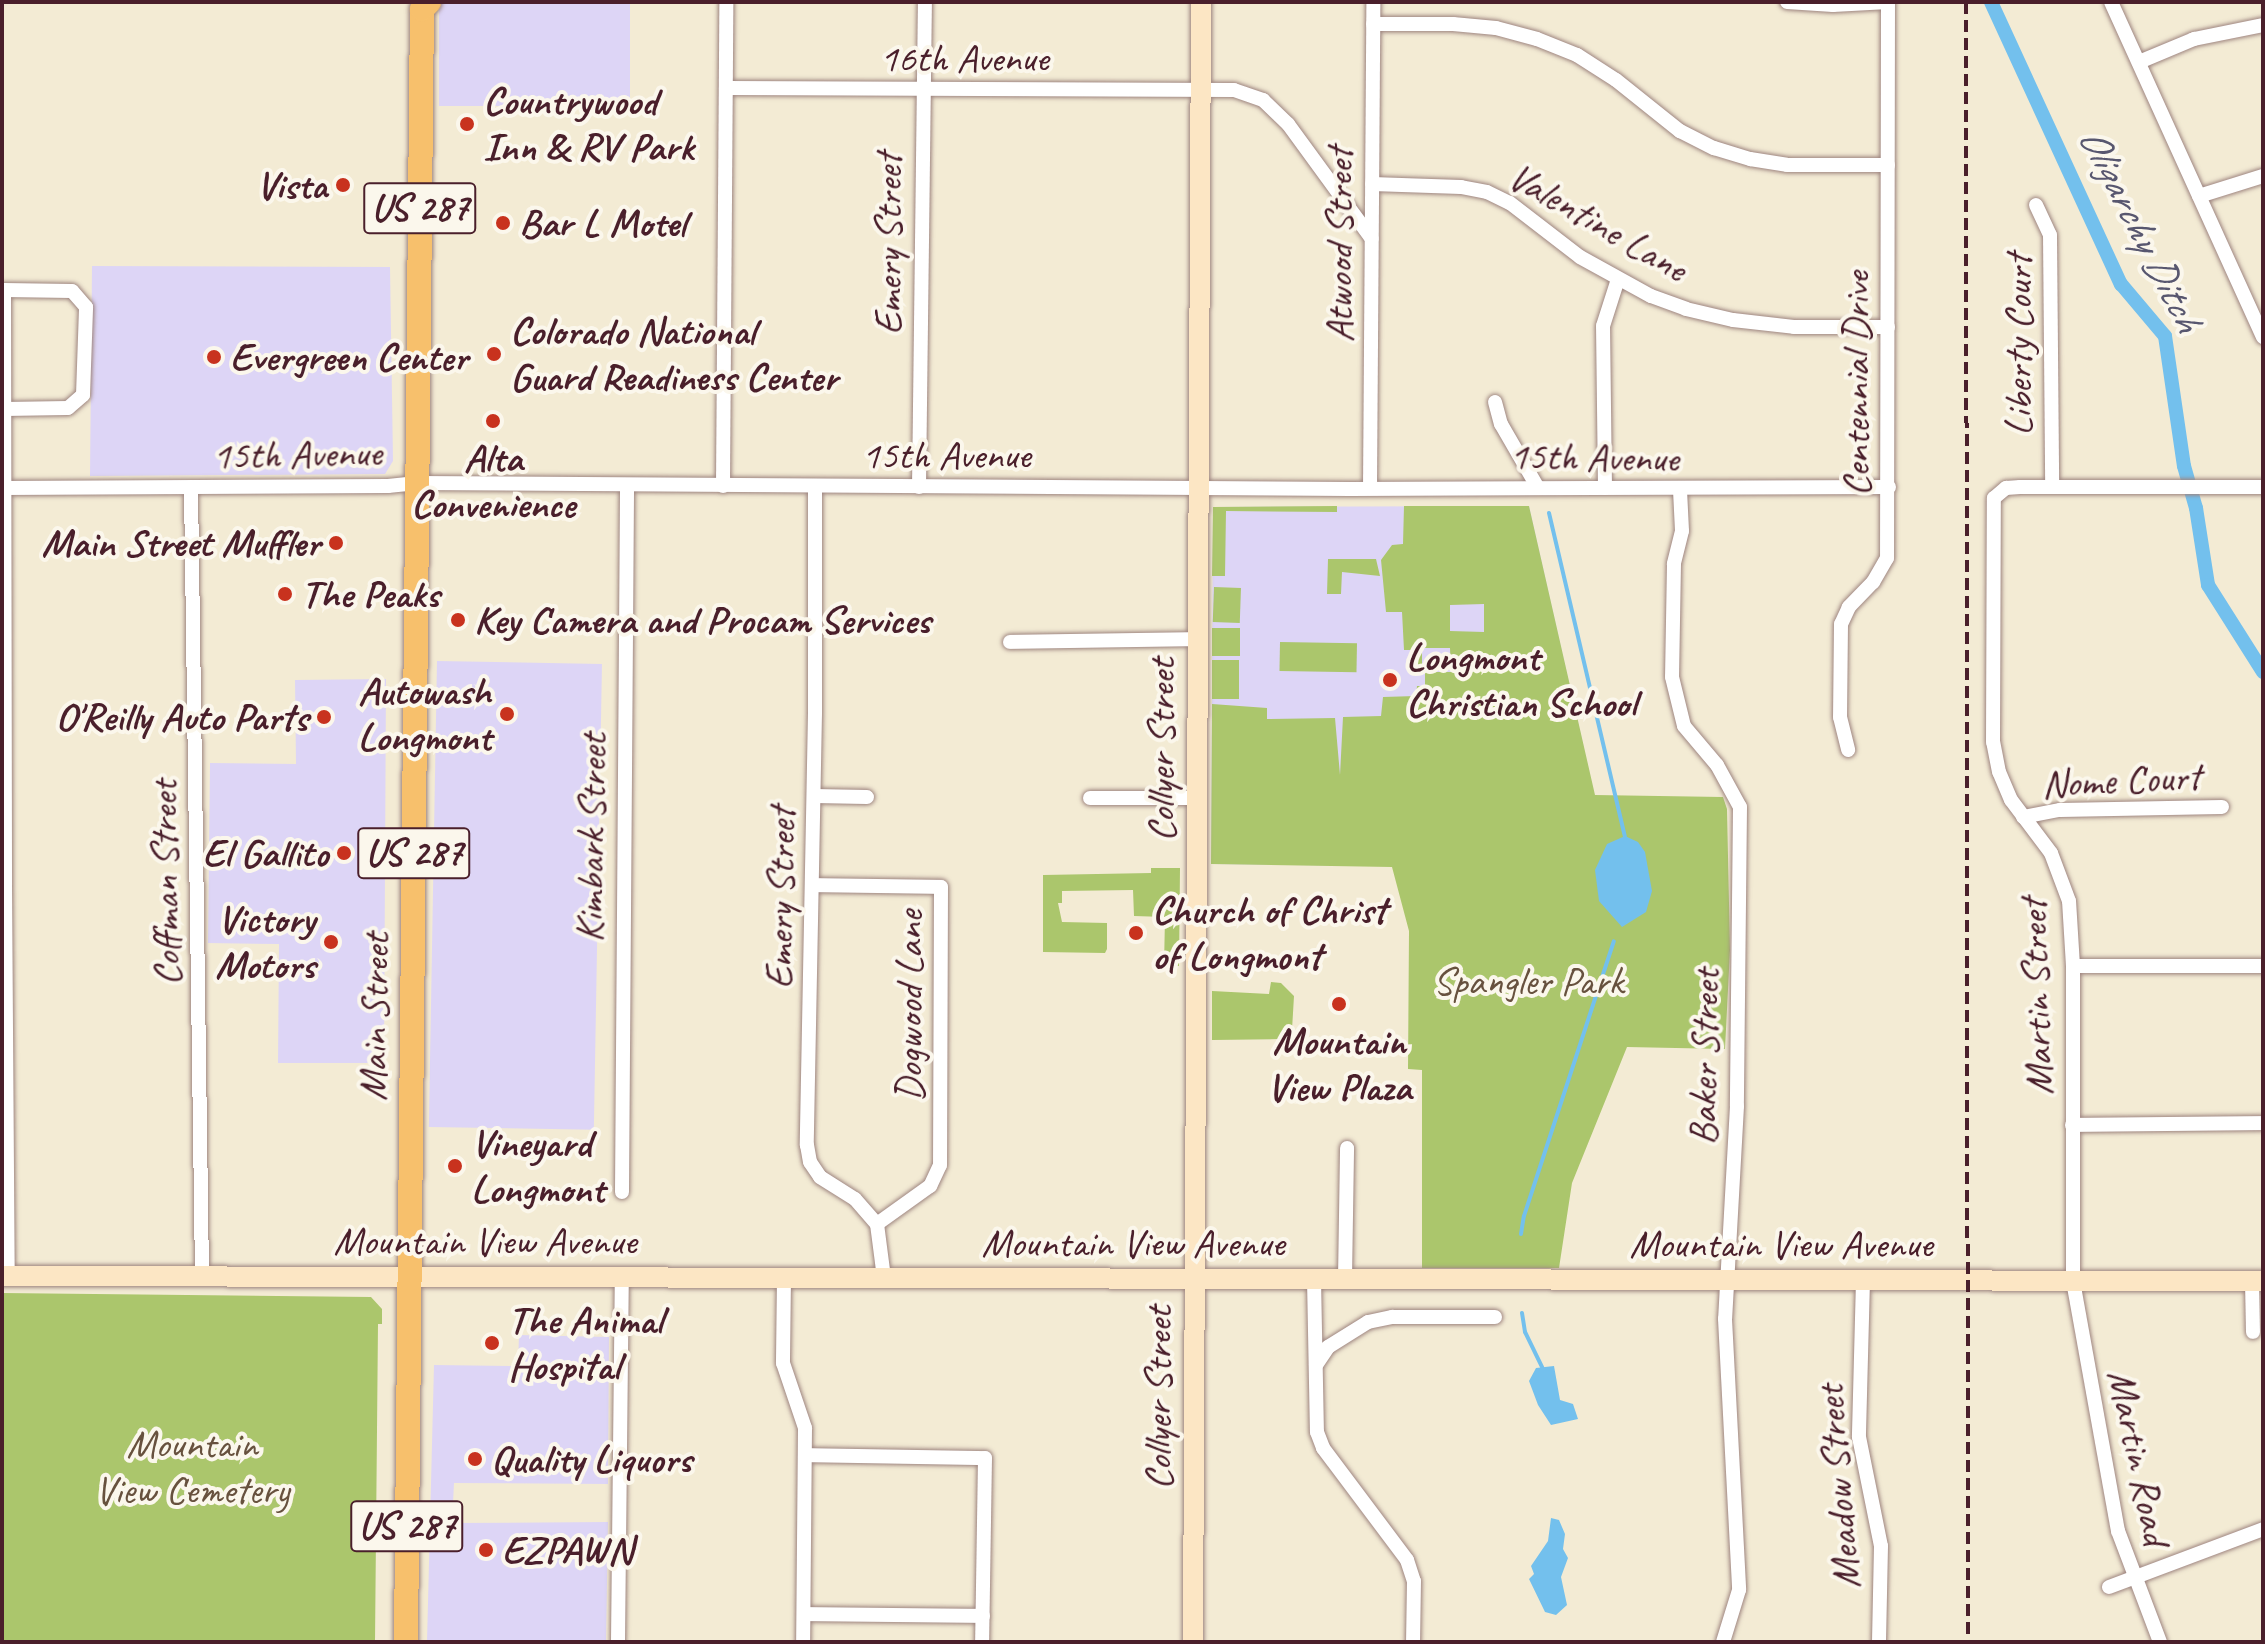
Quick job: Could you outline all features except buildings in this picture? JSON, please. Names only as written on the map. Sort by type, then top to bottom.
[{"type":"highway","name":"Main Street","points":[[406,1642],[421,4]]},
{"type":"street","points":[[723,486],[726,2]]},
{"type":"street","name":"Emery Street","points":[[919,487],[925,2]]},
{"type":"street","name":"Collyer Street","points":[[1193,1642],[1201,2]]},
{"type":"street","name":"Atwood Street","points":[[1370,488],[1373,2]]},
{"type":"street","points":[[1787,2],[1833,5],[1888,2]]},
{"type":"street","name":"Centennial Drive","points":[[1848,750],[1840,717],[1841,624],[1849,607],[1873,582],[1887,558],[1888,2]]},
{"type":"street","points":[[2111,2],[2263,337]]},
{"type":"street","points":[[1373,24],[1453,24],[1496,28],[1537,39],[1577,55],[1616,80],[1680,131],[1714,148],[1750,159],[1787,165],[1888,165]]},
{"type":"street","points":[[2139,62],[2194,39],[2263,25]]},
{"type":"street","name":"16th Avenue","points":[[726,88],[1234,90],[1272,107],[1288,124],[1372,239]]},
{"type":"street","points":[[2199,196],[2243,179],[2263,176]]},
{"type":"street","name":"Valentine Lane","points":[[1372,184],[1461,187],[1487,192],[1510,203],[1580,257],[1618,279],[1686,309],[1733,320],[1794,327],[1888,327]]},
{"type":"street","name":"Liberty Court","points":[[2036,205],[2050,235],[2052,487]]},
{"type":"street","points":[[1605,488],[1603,326],[1618,279]]},
{"type":"street","points":[[4,409],[68,408],[83,395],[86,307],[72,291],[4,290],[3,885],[5,1276]]},
{"type":"street","points":[[1495,402],[1501,424],[1538,488]]},
{"type":"street","name":"15th Avenue","points":[[3,488],[417,483],[1680,490],[1889,487]]},
{"type":"street","name":"Kimbark Street","points":[[622,1192],[627,486]]},
{"type":"street","name":"Coffman Street","points":[[191,487],[202,1277]]},
{"type":"street","name":"Emery Street","points":[[815,487],[813,885],[807,1145],[810,1162],[820,1177],[855,1199],[877,1224]]},
{"type":"street","points":[[2052,487],[2263,487]]},
{"type":"street","name":"Martin Street","points":[[2052,487],[2006,488],[1997,492],[1994,498],[1993,742],[1999,772],[2023,817],[2051,853],[2063,876],[2069,901],[2073,966],[2073,1280]]},
{"type":"street","name":"Baker Street","points":[[1680,490],[1682,531],[1674,564],[1672,677],[1684,726],[1717,765],[1740,807],[1737,1106],[1730,1280],[1725,1319],[1739,1590],[1723,1642]]},
{"type":"street","points":[[1010,642],[1197,639]]},
{"type":"street","points":[[814,796],[867,797]]},
{"type":"street","points":[[1090,798],[1198,798]]},
{"type":"street","name":"Nome Court","points":[[2023,817],[2060,810],[2222,807]]},
{"type":"street","name":"Dogwood Lane","points":[[813,885],[941,887],[940,1165],[930,1186],[877,1224]]},
{"type":"street","points":[[2073,966],[2263,966]]},
{"type":"street","points":[[2072,1125],[2263,1123]]},
{"type":"street","points":[[1345,1279],[1347,1148]]},
{"type":"street","points":[[877,1224],[884,1278]]},
{"type":"street","name":"Mountain View Avenue","points":[[5,1276],[2257,1281]]},
{"type":"street","points":[[618,1642],[622,1278]]},
{"type":"street","points":[[784,1278],[783,1363],[805,1428],[803,1642]]},
{"type":"street","points":[[1314,1279],[1317,1432],[1323,1448],[1407,1560],[1414,1581],[1413,1642]]},
{"type":"street","name":"Meadow Street","points":[[1863,1280],[1859,1437],[1881,1546],[1879,1642]]},
{"type":"street","name":"Martin Road","points":[[2073,1280],[2109,1492],[2134,1578],[2160,1642]]},
{"type":"street","points":[[2253,1332],[2257,1281]]},
{"type":"street","points":[[1315,1365],[1328,1347],[1368,1322],[1392,1317],[1495,1317]]},
{"type":"street","points":[[805,1455],[985,1458],[982,1642]]},
{"type":"street","points":[[2109,1587],[2263,1529]]},
{"type":"street","points":[[804,1614],[983,1616]]},
{"type":"shaded area","points":[[439,2],[630,2],[630,106],[439,106]]},
{"type":"shaded area","points":[[92,266],[390,267],[393,461],[385,474],[90,476]]},
{"type":"shaded area","name":"Longmont Christian School","points":[[1529,506],[1600,819],[1392,866],[1211,864],[1213,507]]},
{"type":"shaded area","points":[[437,661],[602,664],[594,1130],[429,1127]]},
{"type":"shaded area","points":[[386,679],[384,1063],[278,1063],[279,944],[208,943],[210,763],[296,764],[295,680]]},
{"type":"shaded area","points":[[519,1335],[609,1337],[608,1484],[454,1483],[452,1523],[608,1522],[606,1642],[427,1642],[434,1365],[518,1366]]},
{"type":"green space","points":[[1337,506],[1337,512],[1226,511],[1225,576],[1212,576],[1213,507]]},
{"type":"green space","name":"Spangler Park","points":[[1404,506],[1529,506],[1595,795],[1723,797],[1727,809],[1730,950],[1725,1049],[1627,1047],[1572,1183],[1559,1268],[1422,1268],[1422,1070],[1408,1069],[1409,931],[1392,867],[1211,864],[1212,704],[1267,708],[1267,719],[1335,718],[1340,775],[1343,717],[1381,716],[1383,697],[1416,696],[1417,686],[1425,686],[1425,672],[1451,672],[1450,648],[1422,648],[1422,668],[1418,668],[1418,650],[1404,650],[1402,612],[1386,612],[1381,560],[1392,545],[1403,544]],"holes":[[[1484,604],[1484,632],[1450,631],[1450,605]]]},
{"type":"green space","points":[[1328,559],[1376,559],[1380,576],[1342,572],[1341,594],[1327,594]]},
{"type":"green space","points":[[1214,587],[1241,588],[1240,623],[1213,622]]},
{"type":"green space","points":[[1212,628],[1240,628],[1240,656],[1212,656]]},
{"type":"green space","points":[[1280,642],[1357,643],[1356,672],[1279,671]]},
{"type":"green space","points":[[1212,660],[1239,660],[1239,699],[1212,699]]},
{"type":"green space","points":[[1151,868],[1180,868],[1179,966],[1164,966],[1165,917],[1134,916],[1133,890],[1062,891],[1062,903],[1058,903],[1062,922],[1107,923],[1107,949],[1105,953],[1043,952],[1043,875],[1151,873]]},
{"type":"green space","points":[[1271,982],[1281,983],[1294,996],[1292,1030],[1281,1039],[1212,1040],[1212,991],[1269,994]]},
{"type":"green space","name":"Mountain View Cemetery","points":[[2,1293],[371,1297],[382,1309],[382,1324],[378,1324],[375,1642],[2,1642]]},
{"type":"water","points":[[1625,836],[1638,842],[1645,852],[1652,891],[1646,912],[1622,927],[1599,901],[1595,870],[1607,844]]},
{"type":"water","points":[[1554,1366],[1560,1400],[1573,1404],[1578,1419],[1551,1425],[1538,1405],[1529,1381],[1536,1368]]},
{"type":"water","points":[[1551,1518],[1559,1520],[1565,1534],[1563,1549],[1568,1558],[1561,1577],[1567,1605],[1556,1615],[1545,1612],[1529,1579],[1534,1574],[1531,1566],[1548,1541]]},
{"type":"waterway","name":"Oligarchy Ditch","points":[[1991,2],[2121,284],[2165,336],[2184,466],[2196,508],[2208,585],[2263,672]]},
{"type":"waterway","points":[[1549,513],[1625,836]]},
{"type":"waterway","points":[[1521,1234],[1524,1216],[1614,941]]},
{"type":"waterway","points":[[1522,1313],[1525,1332],[1542,1367]]},
{"type":"railway","points":[[1966,2],[1968,1642]]},
{"type":"place","name":"Countrywood Inn & RV Park","points":[[467,124]]},
{"type":"place","name":"Vista","points":[[343,185]]},
{"type":"place","name":"Bar L Motel","points":[[503,223]]},
{"type":"place","name":"Colorado National Guard Readiness Center","points":[[494,354]]},
{"type":"place","name":"Evergreen Center","points":[[214,357]]},
{"type":"place","name":"Alta Convenience","points":[[493,421]]},
{"type":"place","name":"Main Street Muffler","points":[[336,543]]},
{"type":"place","name":"The Peaks","points":[[285,594]]},
{"type":"place","name":"Key Camera and Procam Services","points":[[458,620]]},
{"type":"place","name":"Longmont Christian School","points":[[1390,680]]},
{"type":"place","name":"Autowash Longmont","points":[[507,714]]},
{"type":"place","name":"O'Reilly Auto Parts","points":[[324,717]]},
{"type":"place","name":"El Gallito","points":[[344,853]]},
{"type":"place","name":"Church of Christ of Longmont","points":[[1136,933]]},
{"type":"place","name":"Victory Motors","points":[[331,942]]},
{"type":"place","name":"Mountain View Plaza","points":[[1339,1004]]},
{"type":"place","name":"Vineyard Longmont","points":[[455,1166]]},
{"type":"place","name":"The Animal Hospital","points":[[492,1343]]},
{"type":"place","name":"Quality Liquors","points":[[475,1459]]},
{"type":"place","name":"EZPAWN","points":[[486,1550]]}]
